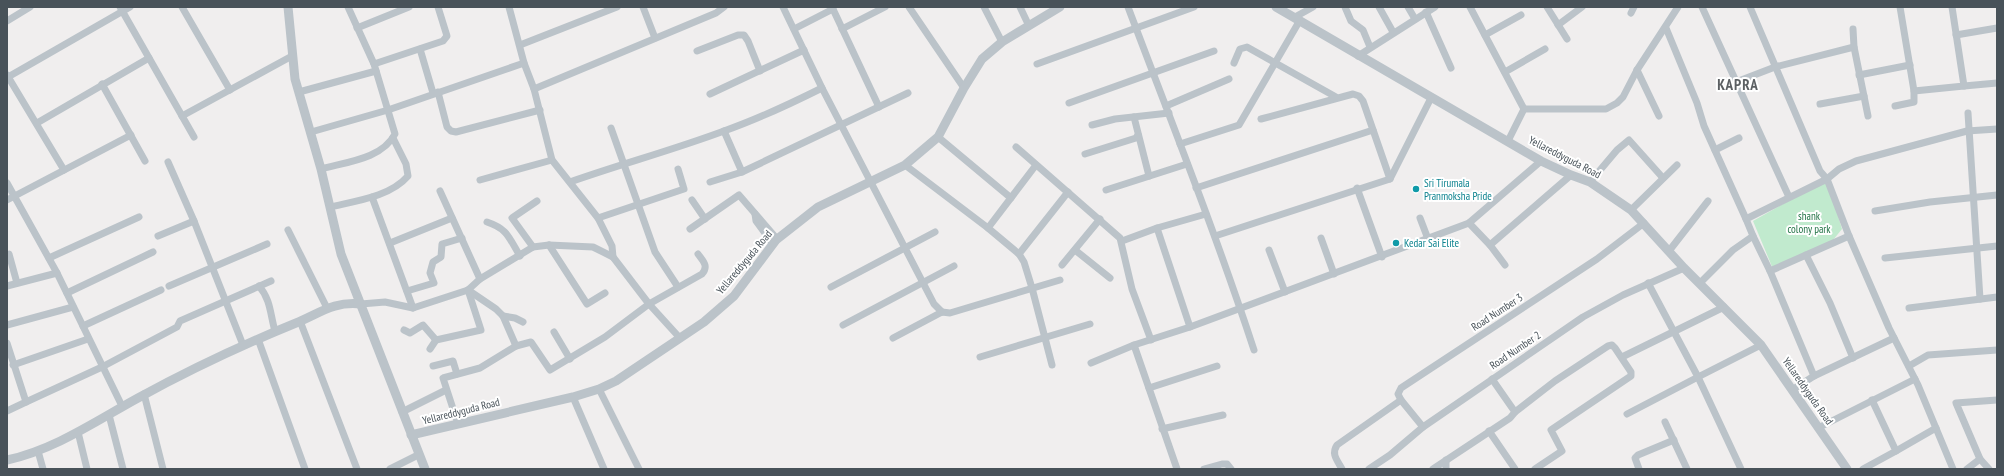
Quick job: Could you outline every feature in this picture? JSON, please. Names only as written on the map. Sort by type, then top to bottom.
[{"type":"street","points":[[7,20],[30,7]]},
{"type":"street","points":[[64,170],[7,76],[122,9],[130,7]]},
{"type":"street","points":[[182,7],[230,90]]},
{"type":"street","points":[[288,7],[295,79],[321,169],[341,254],[418,455],[425,469]]},
{"type":"street","points":[[321,169],[378,153],[390,144],[395,134],[375,68],[348,7]]},
{"type":"street","points":[[357,28],[409,7]]},
{"type":"street","points":[[299,92],[375,68],[443,41],[447,36],[438,7]]},
{"type":"street","points":[[509,7],[524,63],[540,110],[552,160],[598,218],[612,246],[613,257]]},
{"type":"street","points":[[520,45],[617,7]]},
{"type":"street","points":[[644,7],[655,38]]},
{"type":"street","points":[[534,89],[716,12],[724,7]]},
{"type":"street","points":[[783,7],[822,88],[872,180],[934,304],[942,312]]},
{"type":"street","points":[[842,29],[885,7]]},
{"type":"street","points":[[909,7],[965,85]]},
{"type":"street","points":[[984,7],[1002,42]]},
{"type":"street","points":[[1020,7],[1029,26]]},
{"type":"street","name":"Yellareddyguda Road","points":[[411,435],[573,397],[599,389],[616,381],[704,322],[734,296],[775,241],[818,207],[906,165],[938,137],[965,85],[982,59],[1002,42],[1060,7]]},
{"type":"street","points":[[1128,7],[1215,236],[1254,350]]},
{"type":"street","points":[[1037,64],[1137,29],[1194,7]]},
{"type":"street","name":"Yellareddyguda Road","points":[[1276,7],[1297,18],[1358,56],[1541,160],[1571,175],[1590,182],[1631,210],[1684,268],[1761,345],[1848,469]]},
{"type":"street","points":[[1180,144],[1239,125],[1275,62],[1297,18],[1313,7]]},
{"type":"street","points":[[1345,7],[1351,21],[1363,30],[1370,47]]},
{"type":"street","points":[[1379,7],[1393,32]]},
{"type":"street","points":[[1408,7],[1414,19]]},
{"type":"street","points":[[1358,56],[1393,32],[1435,7]]},
{"type":"street","points":[[1470,7],[1524,109]]},
{"type":"street","points":[[1547,7],[1567,39]]},
{"type":"street","points":[[1558,25],[1582,7]]},
{"type":"street","points":[[1524,109],[1606,109],[1617,103],[1623,97],[1637,70],[1666,28],[1678,7]]},
{"type":"street","points":[[1702,7],[1789,198]]},
{"type":"street","points":[[1750,7],[1774,67],[1820,171],[1827,179],[1849,236],[1894,338],[1915,379],[1953,469]]},
{"type":"street","points":[[1895,106],[1914,102],[1914,91],[1900,7]]},
{"type":"street","points":[[1952,7],[1964,86]]},
{"type":"street","points":[[794,29],[832,8],[878,107]]},
{"type":"street","points":[[122,9],[194,137]]},
{"type":"street","points":[[1426,12],[1451,68]]},
{"type":"street","points":[[1486,35],[1521,15]]},
{"type":"street","points":[[1666,28],[1715,150],[1770,271],[1814,376]]},
{"type":"street","points":[[1956,35],[1997,28]]},
{"type":"street","points":[[1853,29],[1854,47],[1868,116]]},
{"type":"street","points":[[697,51],[738,35],[744,35],[760,71]]},
{"type":"street","points":[[1234,63],[1240,49],[1247,47],[1336,97]]},
{"type":"street","points":[[1736,82],[1774,67],[1854,47]]},
{"type":"street","points":[[420,49],[447,126],[451,131],[456,132],[540,110]]},
{"type":"street","points":[[1505,72],[1545,49]]},
{"type":"street","points":[[710,94],[804,50]]},
{"type":"street","points":[[1069,103],[1214,51]]},
{"type":"street","points":[[182,116],[292,56]]},
{"type":"street","points":[[36,123],[149,58]]},
{"type":"street","points":[[311,132],[388,110],[524,63]]},
{"type":"street","points":[[1859,75],[1910,65]]},
{"type":"street","points":[[1637,70],[1659,116]]},
{"type":"street","points":[[1166,106],[1229,79]]},
{"type":"street","points":[[1914,91],[1997,83]]},
{"type":"street","points":[[102,84],[145,161]]},
{"type":"street","points":[[570,182],[624,163],[724,132],[773,112],[822,88]]},
{"type":"street","points":[[710,182],[742,172],[908,93]]},
{"type":"street","points":[[1261,119],[1336,97],[1353,94],[1359,96],[1363,101],[1390,179]]},
{"type":"street","points":[[1820,104],[1864,96]]},
{"type":"street","points":[[1215,236],[1357,188],[1390,179],[1431,98]]},
{"type":"street","points":[[1508,141],[1524,109]]},
{"type":"street","points":[[1968,113],[1980,299]]},
{"type":"street","points":[[1092,125],[1134,117],[1169,114]]},
{"type":"street","points":[[1134,117],[1149,176]]},
{"type":"street","points":[[611,128],[655,252],[678,288]]},
{"type":"street","points":[[1746,218],[1827,179],[1839,169],[1856,161],[1970,131],[1997,129]]},
{"type":"street","points":[[1196,188],[1373,130]]},
{"type":"street","points":[[724,132],[742,172]]},
{"type":"street","points":[[7,200],[131,135]]},
{"type":"street","points":[[1085,154],[1136,138],[1138,135]]},
{"type":"street","points":[[938,137],[1011,198]]},
{"type":"street","points":[[330,207],[372,197],[402,183],[408,176],[406,164],[393,138]]},
{"type":"street","points":[[1715,150],[1739,138]]},
{"type":"street","points":[[1590,182],[1617,150],[1629,140],[1663,178]]},
{"type":"street","points":[[1016,147],[1120,238],[1132,289],[1151,340]]},
{"type":"street","points":[[480,180],[552,160]]},
{"type":"street","points":[[1090,363],[1134,345],[1382,257],[1469,223],[1541,160]]},
{"type":"street","points":[[168,162],[214,268],[243,346]]},
{"type":"street","points":[[1106,190],[1187,164]]},
{"type":"street","points":[[906,165],[988,228],[1019,254],[1024,262],[1032,288],[1052,365]]},
{"type":"street","points":[[988,228],[1036,165]]},
{"type":"street","points":[[1631,210],[1676,165]]},
{"type":"street","points":[[598,218],[638,206],[684,189],[678,169]]},
{"type":"street","points":[[1490,245],[1571,175]]},
{"type":"street","points":[[7,183],[49,258],[122,406]]},
{"type":"street","points":[[1357,188],[1382,257]]},
{"type":"street","points":[[440,191],[480,279]]},
{"type":"street","points":[[1019,254],[1068,192]]},
{"type":"street","points":[[690,229],[739,195],[775,241]]},
{"type":"street","points":[[1875,211],[1997,195]]},
{"type":"street","points":[[372,197],[413,308]]},
{"type":"street","points":[[533,247],[512,218],[537,200]]},
{"type":"street","points":[[692,200],[705,219]]},
{"type":"street","points":[[1669,251],[1708,201]]},
{"type":"street","points":[[1120,238],[1206,214]]},
{"type":"street","points":[[49,258],[139,217]]},
{"type":"street","points":[[390,243],[452,218]]},
{"type":"street","points":[[1420,218],[1428,239]]},
{"type":"street","points":[[1062,265],[1100,219]]},
{"type":"street","points":[[158,236],[194,221]]},
{"type":"street","points":[[486,222],[500,226],[505,231],[520,256]]},
{"type":"street","points":[[1469,223],[1490,245],[1505,265]]},
{"type":"street","name":"Road Number 3","points":[[1400,400],[1398,394],[1401,388],[1597,259],[1644,223]]},
{"type":"street","points":[[1157,228],[1190,326]]},
{"type":"street","points":[[288,230],[327,308]]},
{"type":"street","points":[[831,287],[935,232]]},
{"type":"street","points":[[1700,283],[1733,250],[1753,236]]},
{"type":"street","points":[[1770,271],[1849,236]]},
{"type":"street","points":[[407,291],[434,283],[430,273],[433,262],[441,257],[442,244],[462,238]]},
{"type":"street","points":[[1321,238],[1334,274]]},
{"type":"street","points":[[169,286],[267,244]]},
{"type":"street","points":[[549,245],[587,304],[605,293]]},
{"type":"street","points":[[7,460],[38,451],[78,432],[144,394],[243,346],[327,308],[347,302],[361,304],[385,302],[413,308],[468,290],[480,279],[533,247],[549,245],[592,247],[613,257],[649,304],[678,338]]},
{"type":"street","points":[[1885,258],[1997,246]]},
{"type":"street","points":[[1075,250],[1110,278]]},
{"type":"street","points":[[1269,250],[1285,292]]},
{"type":"street","points":[[67,293],[153,252]]},
{"type":"street","points":[[9,254],[17,283]]},
{"type":"street","points":[[458,424],[443,378],[480,368],[516,346],[531,342],[550,370],[605,337],[649,304],[702,274],[706,270],[706,265],[698,254]]},
{"type":"street","points":[[1806,255],[1830,303],[1852,358]]},
{"type":"street","points":[[843,325],[954,266]]},
{"type":"street","name":"Road Number 2","points":[[1368,469],[1378,466],[1423,427],[1583,317],[1648,283],[1684,268]]},
{"type":"street","points":[[7,286],[56,273]]},
{"type":"street","points":[[893,338],[942,312],[950,313],[1060,280]]},
{"type":"street","points":[[7,411],[102,367],[177,327],[180,321],[271,281]]},
{"type":"street","points":[[1648,283],[1698,377],[1741,469]]},
{"type":"street","points":[[259,286],[266,295],[270,304],[271,316],[275,331]]},
{"type":"street","points":[[82,326],[161,290]]},
{"type":"street","points":[[468,290],[496,309],[503,316],[516,346]]},
{"type":"street","points":[[430,350],[436,340],[481,330],[468,290]]},
{"type":"street","points":[[1910,308],[1997,297]]},
{"type":"street","points":[[7,325],[73,306]]},
{"type":"street","points":[[1622,358],[1724,307]]},
{"type":"street","points":[[503,316],[516,318],[522,322]]},
{"type":"street","points":[[300,321],[357,469]]},
{"type":"street","points":[[980,357],[1090,324]]},
{"type":"street","points":[[404,330],[410,333],[423,325],[436,340]]},
{"type":"street","points":[[554,332],[570,359]]},
{"type":"street","points":[[1792,390],[1814,376],[1894,338]]},
{"type":"street","points":[[13,365],[88,339]]},
{"type":"street","points":[[258,339],[305,469]]},
{"type":"street","points":[[7,343],[26,402]]},
{"type":"street","points":[[1134,345],[1177,469]]},
{"type":"street","points":[[1432,469],[1510,418],[1515,412],[1555,381],[1608,346],[1612,345],[1631,372],[1631,376],[1551,430],[1562,451],[1535,469]]},
{"type":"street","points":[[1627,414],[1761,345]]},
{"type":"street","points":[[1909,366],[1928,355],[1997,350]]},
{"type":"street","points":[[433,366],[453,361],[457,374]]},
{"type":"street","points":[[1149,388],[1217,366]]},
{"type":"street","points":[[1492,379],[1515,412]]},
{"type":"street","points":[[1818,428],[1915,379]]},
{"type":"street","points":[[599,389],[639,469]]},
{"type":"street","points":[[402,412],[446,390]]},
{"type":"street","points":[[144,394],[163,469]]},
{"type":"street","points":[[573,397],[604,469]]},
{"type":"street","points":[[1342,469],[1334,456],[1334,450],[1337,445],[1400,400],[1423,427]]},
{"type":"street","points":[[1872,400],[1896,451]]},
{"type":"street","points":[[1989,469],[1980,459],[1956,403],[1997,400]]},
{"type":"street","points":[[109,415],[123,469]]},
{"type":"street","points":[[1162,429],[1223,415]]},
{"type":"street","points":[[1665,422],[1687,469]]},
{"type":"street","points":[[1864,469],[1936,428]]},
{"type":"street","points":[[78,432],[87,469]]},
{"type":"street","points":[[1489,432],[1515,469]]},
{"type":"street","points":[[1639,469],[1635,462],[1635,458],[1638,455],[1674,440]]},
{"type":"street","points":[[38,451],[43,469]]},
{"type":"street","points":[[390,469],[418,455]]},
{"type":"street","points":[[1967,469],[1980,459]]},
{"type":"street","points":[[1446,460],[1446,469]]},
{"type":"street","points":[[1204,469],[1227,464],[1231,469]]},
{"type":"green space","name":"shank colony park","points":[[1827,179],[1842,229],[1829,245],[1773,269],[1753,221]]},
{"type":"place","name":"Sri Tirumala Pranmoksha Pride","points":[[1416,189]]},
{"type":"place","name":"Kedar Sai Elite","points":[[1396,243]]},
{"type":"district","name":"KAPRA","points":[[1738,84]]}]
